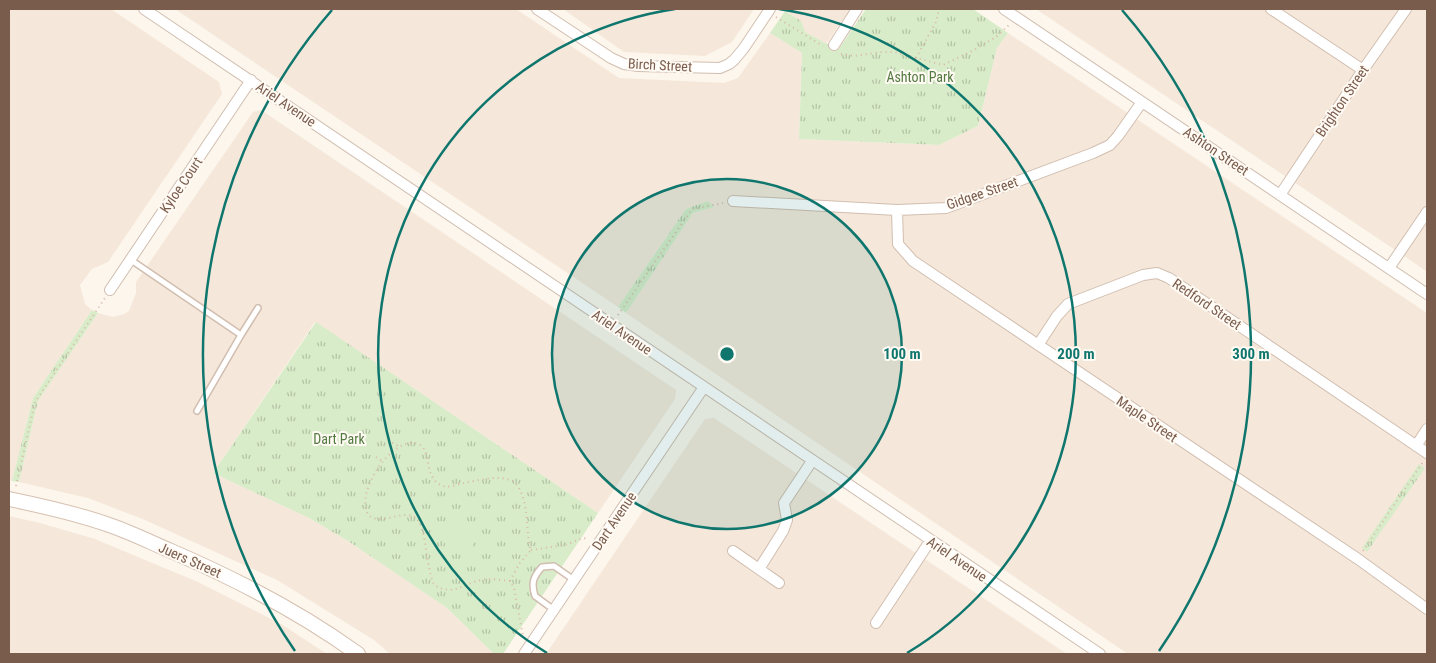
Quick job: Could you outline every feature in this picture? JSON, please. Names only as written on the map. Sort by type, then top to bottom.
[{"type":"street","name":"Ariel Avenue","points":[[144,9],[1100,654]]},
{"type":"street","name":"Birch Street","points":[[537,9],[600,52],[624,64],[720,68],[734,60],[769,10]]},
{"type":"street","points":[[836,49],[857,9]]},
{"type":"street","name":"Ashton Street","points":[[1004,9],[1427,294]]},
{"type":"street","points":[[1271,9],[1363,70]]},
{"type":"street","name":"Brighton Street","points":[[1280,195],[1406,9]]},
{"type":"street","name":"Kyloe Court","points":[[110,290],[251,80]]},
{"type":"street","name":"Gidgee Street","points":[[733,201],[897,210],[946,208],[1101,150],[1110,145],[1142,102]]},
{"type":"street","name":"Maple Street","points":[[897,210],[898,244],[913,260],[1358,559],[1427,609]]},
{"type":"street","points":[[1389,268],[1427,212]]},
{"type":"street","name":"Redford Street","points":[[1038,345],[1057,316],[1068,304],[1143,275],[1157,273],[1169,278],[1427,455]]},
{"type":"street","name":"Dart Avenue","points":[[525,652],[704,387]]},
{"type":"street","points":[[1416,446],[1427,429]]},
{"type":"street","points":[[759,569],[783,531],[787,520],[784,503],[812,461]]},
{"type":"street","name":"Juers Street","points":[[12,493],[66,513],[112,526],[230,578],[270,599],[358,654]]},
{"type":"street","points":[[876,623],[930,541]]},
{"type":"street","points":[[733,551],[779,583]]},
{"type":"lane","points":[[131,260],[241,335]]},
{"type":"lane","points":[[197,411],[258,308]]},
{"type":"lane","points":[[554,610],[535,596],[532,585],[534,576],[542,567],[554,566],[574,580]]},
{"type":"path","points":[[916,58],[936,22],[939,9]]},
{"type":"path","points":[[769,10],[806,37],[822,46]]},
{"type":"path","points":[[836,49],[848,56],[894,52],[943,65],[996,37],[1017,18]]},
{"type":"path","points":[[611,325],[692,209],[733,201]]},
{"type":"path","points":[[12,493],[35,402],[110,290]]},
{"type":"path","points":[[388,440],[400,447]]},
{"type":"path","points":[[510,581],[486,579],[472,582],[450,591],[434,585],[429,570],[421,526],[416,519],[411,515],[401,515],[381,519],[372,517],[367,512],[366,499],[374,475],[388,455],[408,443],[415,443],[426,452],[430,473],[440,486],[447,487],[501,478],[516,484],[524,500],[531,550]]},
{"type":"path","points":[[1358,559],[1427,455]]},
{"type":"path","points":[[376,456],[383,462]]},
{"type":"path","points":[[510,581],[519,564],[531,550],[565,545],[583,538],[598,544]]},
{"type":"path","points":[[510,581],[514,588],[525,652]]},
{"type":"shaded area","points":[[9,9],[111,9],[219,82],[222,94],[108,262],[92,269],[80,285],[85,304],[92,310],[33,398],[12,481],[9,480]]},
{"type":"shaded area","points":[[175,9],[516,9],[619,78],[724,83],[738,78],[770,33],[802,53],[799,139],[939,145],[978,126],[997,48],[1008,33],[1427,313],[1427,654],[1128,654],[626,313],[693,213],[714,207],[708,201],[686,209],[618,307]]},
{"type":"shaded area","points":[[563,9],[754,9],[732,42],[705,56],[624,52]]},
{"type":"shaded area","points":[[786,9],[850,9],[826,44],[804,32],[801,21],[785,11]]},
{"type":"shaded area","points":[[1036,9],[1427,9],[1427,272],[1413,262]]},
{"type":"shaded area","points":[[261,110],[676,390],[675,399],[598,513],[315,322],[213,473],[309,518],[348,541],[447,608],[494,654],[390,654],[374,640],[277,580],[145,520],[88,498],[19,482],[38,401],[98,313],[113,317],[129,311],[136,293],[136,282],[253,112]]},
{"type":"shaded area","points":[[714,418],[1067,654],[546,654],[705,419]]},
{"type":"shaded area","points":[[9,516],[95,539],[198,582],[281,624],[327,654],[9,654]]},
{"type":"green space","name":"Ashton Park","points":[[866,9],[973,9],[1008,33],[997,48],[978,126],[939,145],[799,139],[802,53],[770,33],[785,11],[801,21],[805,32],[838,50]]},
{"type":"green space","points":[[708,201],[714,207],[693,213],[626,313],[618,307],[686,209]]},
{"type":"green space","points":[[92,310],[98,313],[38,401],[19,482],[12,481],[33,398]]},
{"type":"green space","name":"Dart Park","points":[[316,322],[598,513],[503,654],[494,654],[447,608],[348,541],[309,518],[213,473]]},
{"type":"green space","points":[[1419,464],[1425,468],[1367,552],[1362,548]]},
{"type":"green space","points":[[455,523],[478,537],[465,557],[443,542]]}]
